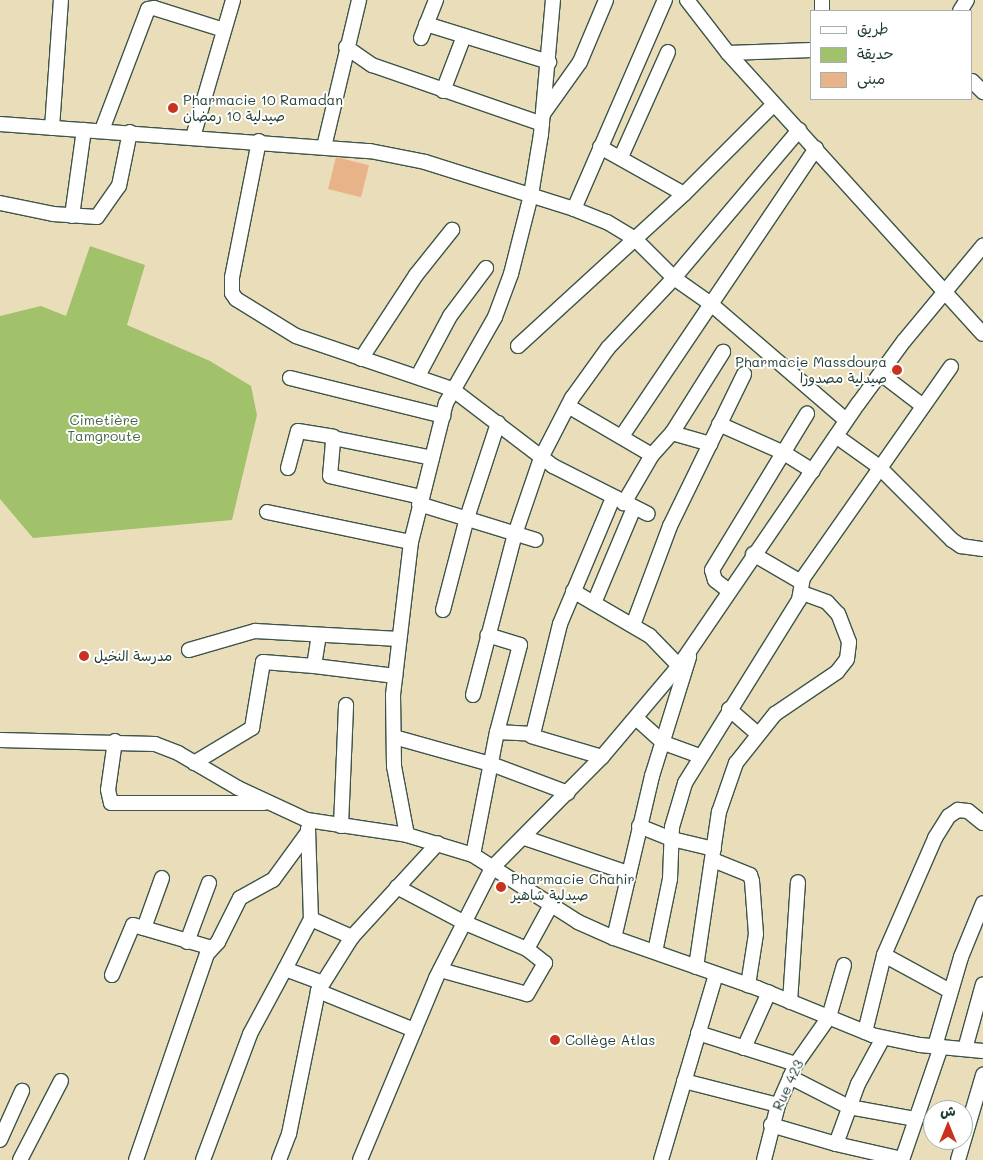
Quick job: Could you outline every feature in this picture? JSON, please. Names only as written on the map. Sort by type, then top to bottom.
[{"type":"street","points":[[52,128],[61,0]]},
{"type":"street","points":[[192,137],[233,0]]},
{"type":"street","points":[[324,147],[346,47],[359,0]]},
{"type":"street","points":[[421,38],[436,0]]},
{"type":"street","points":[[407,835],[397,786],[394,737],[395,676],[411,542],[420,500],[452,389],[502,304],[532,195],[549,62],[552,0]]},
{"type":"street","points":[[543,119],[580,62],[606,0]]},
{"type":"street","points":[[574,209],[665,0]]},
{"type":"street","points":[[689,2],[728,53],[983,334]]},
{"type":"street","points":[[102,130],[148,9],[154,8],[224,30]]},
{"type":"street","points":[[426,24],[549,62]]},
{"type":"street","points":[[442,91],[464,36]]},
{"type":"street","points":[[346,47],[372,64],[442,91],[543,119]]},
{"type":"street","points":[[728,53],[810,50]]},
{"type":"street","points":[[621,156],[668,52]]},
{"type":"street","points":[[973,82],[983,92]]},
{"type":"street","points":[[518,346],[684,194],[774,104]]},
{"type":"street","points":[[0,124],[259,141],[324,147],[416,160],[574,209],[614,225],[634,238],[674,278],[711,304],[846,420]]},
{"type":"street","points":[[72,216],[84,130]]},
{"type":"street","points":[[473,695],[515,534],[541,458],[568,406],[608,348],[674,278],[799,130]]},
{"type":"street","points":[[0,203],[72,216],[97,217],[111,200],[119,186],[130,132]]},
{"type":"street","points":[[259,141],[232,276],[232,293],[242,303],[296,336],[452,389],[541,458],[648,514]]},
{"type":"street","points":[[600,147],[621,156],[684,194]]},
{"type":"street","points":[[622,436],[816,148]]},
{"type":"street","points":[[360,359],[416,275],[452,230]]},
{"type":"street","points":[[360,1160],[440,970],[462,922],[492,868],[525,838],[602,757],[679,666],[753,554],[846,420],[944,291],[983,246]]},
{"type":"street","points":[[418,376],[450,316],[486,268]]},
{"type":"street","points":[[532,736],[554,644],[573,591],[652,455],[672,433],[723,352]]},
{"type":"street","points":[[655,952],[670,879],[672,839],[678,801],[700,756],[878,466],[951,367]]},
{"type":"street","points":[[633,625],[670,526],[744,374]]},
{"type":"street","points":[[881,374],[923,406]]},
{"type":"street","points":[[290,378],[443,416]]},
{"type":"street","points":[[568,406],[652,455]]},
{"type":"street","points":[[729,591],[715,580],[712,570],[807,414]]},
{"type":"street","points":[[443,610],[467,518],[498,423]]},
{"type":"street","points":[[720,424],[784,453],[812,471]]},
{"type":"street","points":[[288,468],[298,431],[432,458]]},
{"type":"street","points":[[672,433],[710,444]]},
{"type":"street","points":[[836,436],[878,466],[952,540],[961,546],[983,549]]},
{"type":"street","points":[[334,437],[330,476],[420,500],[467,518],[536,540]]},
{"type":"street","points":[[594,603],[624,503]]},
{"type":"street","points":[[267,512],[411,542]]},
{"type":"street","points":[[696,967],[719,812],[729,777],[741,752],[775,714],[837,672],[848,658],[849,642],[838,614],[826,602],[753,554]]},
{"type":"street","points":[[573,591],[650,636],[679,666]]},
{"type":"street","points":[[189,650],[255,631],[399,639]]},
{"type":"street","points":[[314,666],[319,635]]},
{"type":"street","points":[[473,855],[497,732],[520,645],[488,635]]},
{"type":"street","points":[[614,938],[640,826],[691,650]]},
{"type":"street","points":[[194,763],[252,728],[263,662],[395,676]]},
{"type":"street","points":[[341,826],[346,706]]},
{"type":"street","points":[[729,709],[757,733]]},
{"type":"street","points":[[636,718],[664,743],[700,756]]},
{"type":"street","points":[[497,732],[532,736],[602,757]]},
{"type":"street","points":[[394,737],[491,764],[568,793]]},
{"type":"street","points":[[0,740],[115,741],[155,744],[238,788],[271,802],[307,826],[341,826],[407,835],[438,842],[473,855],[578,922],[614,938],[748,984],[883,1038],[983,1051]]},
{"type":"street","points":[[115,741],[108,790],[111,803],[271,802]]},
{"type":"street","points":[[865,1032],[884,954],[935,838],[949,816],[964,810],[983,823]]},
{"type":"street","points":[[203,1160],[250,1034],[311,919],[307,826]]},
{"type":"street","points":[[136,1160],[212,948],[222,936],[240,898],[273,880],[307,826]]},
{"type":"street","points":[[640,826],[714,855],[750,876],[756,934],[748,984]]},
{"type":"street","points":[[525,838],[628,873]]},
{"type":"street","points":[[279,1160],[289,1134],[321,987],[352,937],[438,842]]},
{"type":"street","points":[[144,928],[162,878]]},
{"type":"street","points":[[790,1002],[798,882]]},
{"type":"street","points":[[186,942],[209,884]]},
{"type":"street","points":[[397,887],[462,922],[527,949],[545,963],[527,994],[440,970]]},
{"type":"street","points":[[771,1125],[836,1144],[902,1160],[938,1046],[950,990],[983,903]]},
{"type":"street","points":[[527,949],[550,905]]},
{"type":"street","points":[[311,919],[352,937]]},
{"type":"street","points":[[112,975],[131,927],[144,928],[186,942],[212,948]]},
{"type":"street","points":[[884,954],[950,990]]},
{"type":"street","name":"Rue 423","points":[[764,1160],[771,1125],[778,1105],[793,1071],[829,1017],[844,965]]},
{"type":"street","points":[[285,969],[414,1030]]},
{"type":"street","points":[[661,1160],[716,974]]},
{"type":"street","points":[[965,1049],[983,984]]},
{"type":"street","points":[[744,1048],[769,992]]},
{"type":"street","points":[[698,1033],[744,1048],[793,1071],[849,1107],[916,1119]]},
{"type":"street","points":[[836,1144],[849,1107],[883,1038]]},
{"type":"street","points":[[958,1160],[983,1075]]},
{"type":"street","points":[[20,1160],[61,1081]]},
{"type":"street","points":[[684,1081],[778,1105]]},
{"type":"street","points":[[0,1140],[22,1091]]},
{"type":"green space","name":"Cimetière Tamgroute","points":[[90,246],[145,265],[127,325],[210,361],[251,386],[257,415],[232,520],[33,538],[0,499],[0,316],[41,306],[66,316]]},
{"type":"building","points":[[336,157],[369,165],[361,197],[328,189]]},
{"type":"place","name":"Pharmacie 10 Ramadan صيدلية 10 رمضان","points":[[173,108]]},
{"type":"place","name":"Pharmacie Massdoura صيدلية مصدورا","points":[[897,370]]},
{"type":"place","name":"مدرسة النخيل","points":[[84,656]]},
{"type":"place","name":"Pharmacie Chahir صيدلية شاهير","points":[[501,887]]},
{"type":"place","name":"Collège Atlas","points":[[555,1040]]}]
